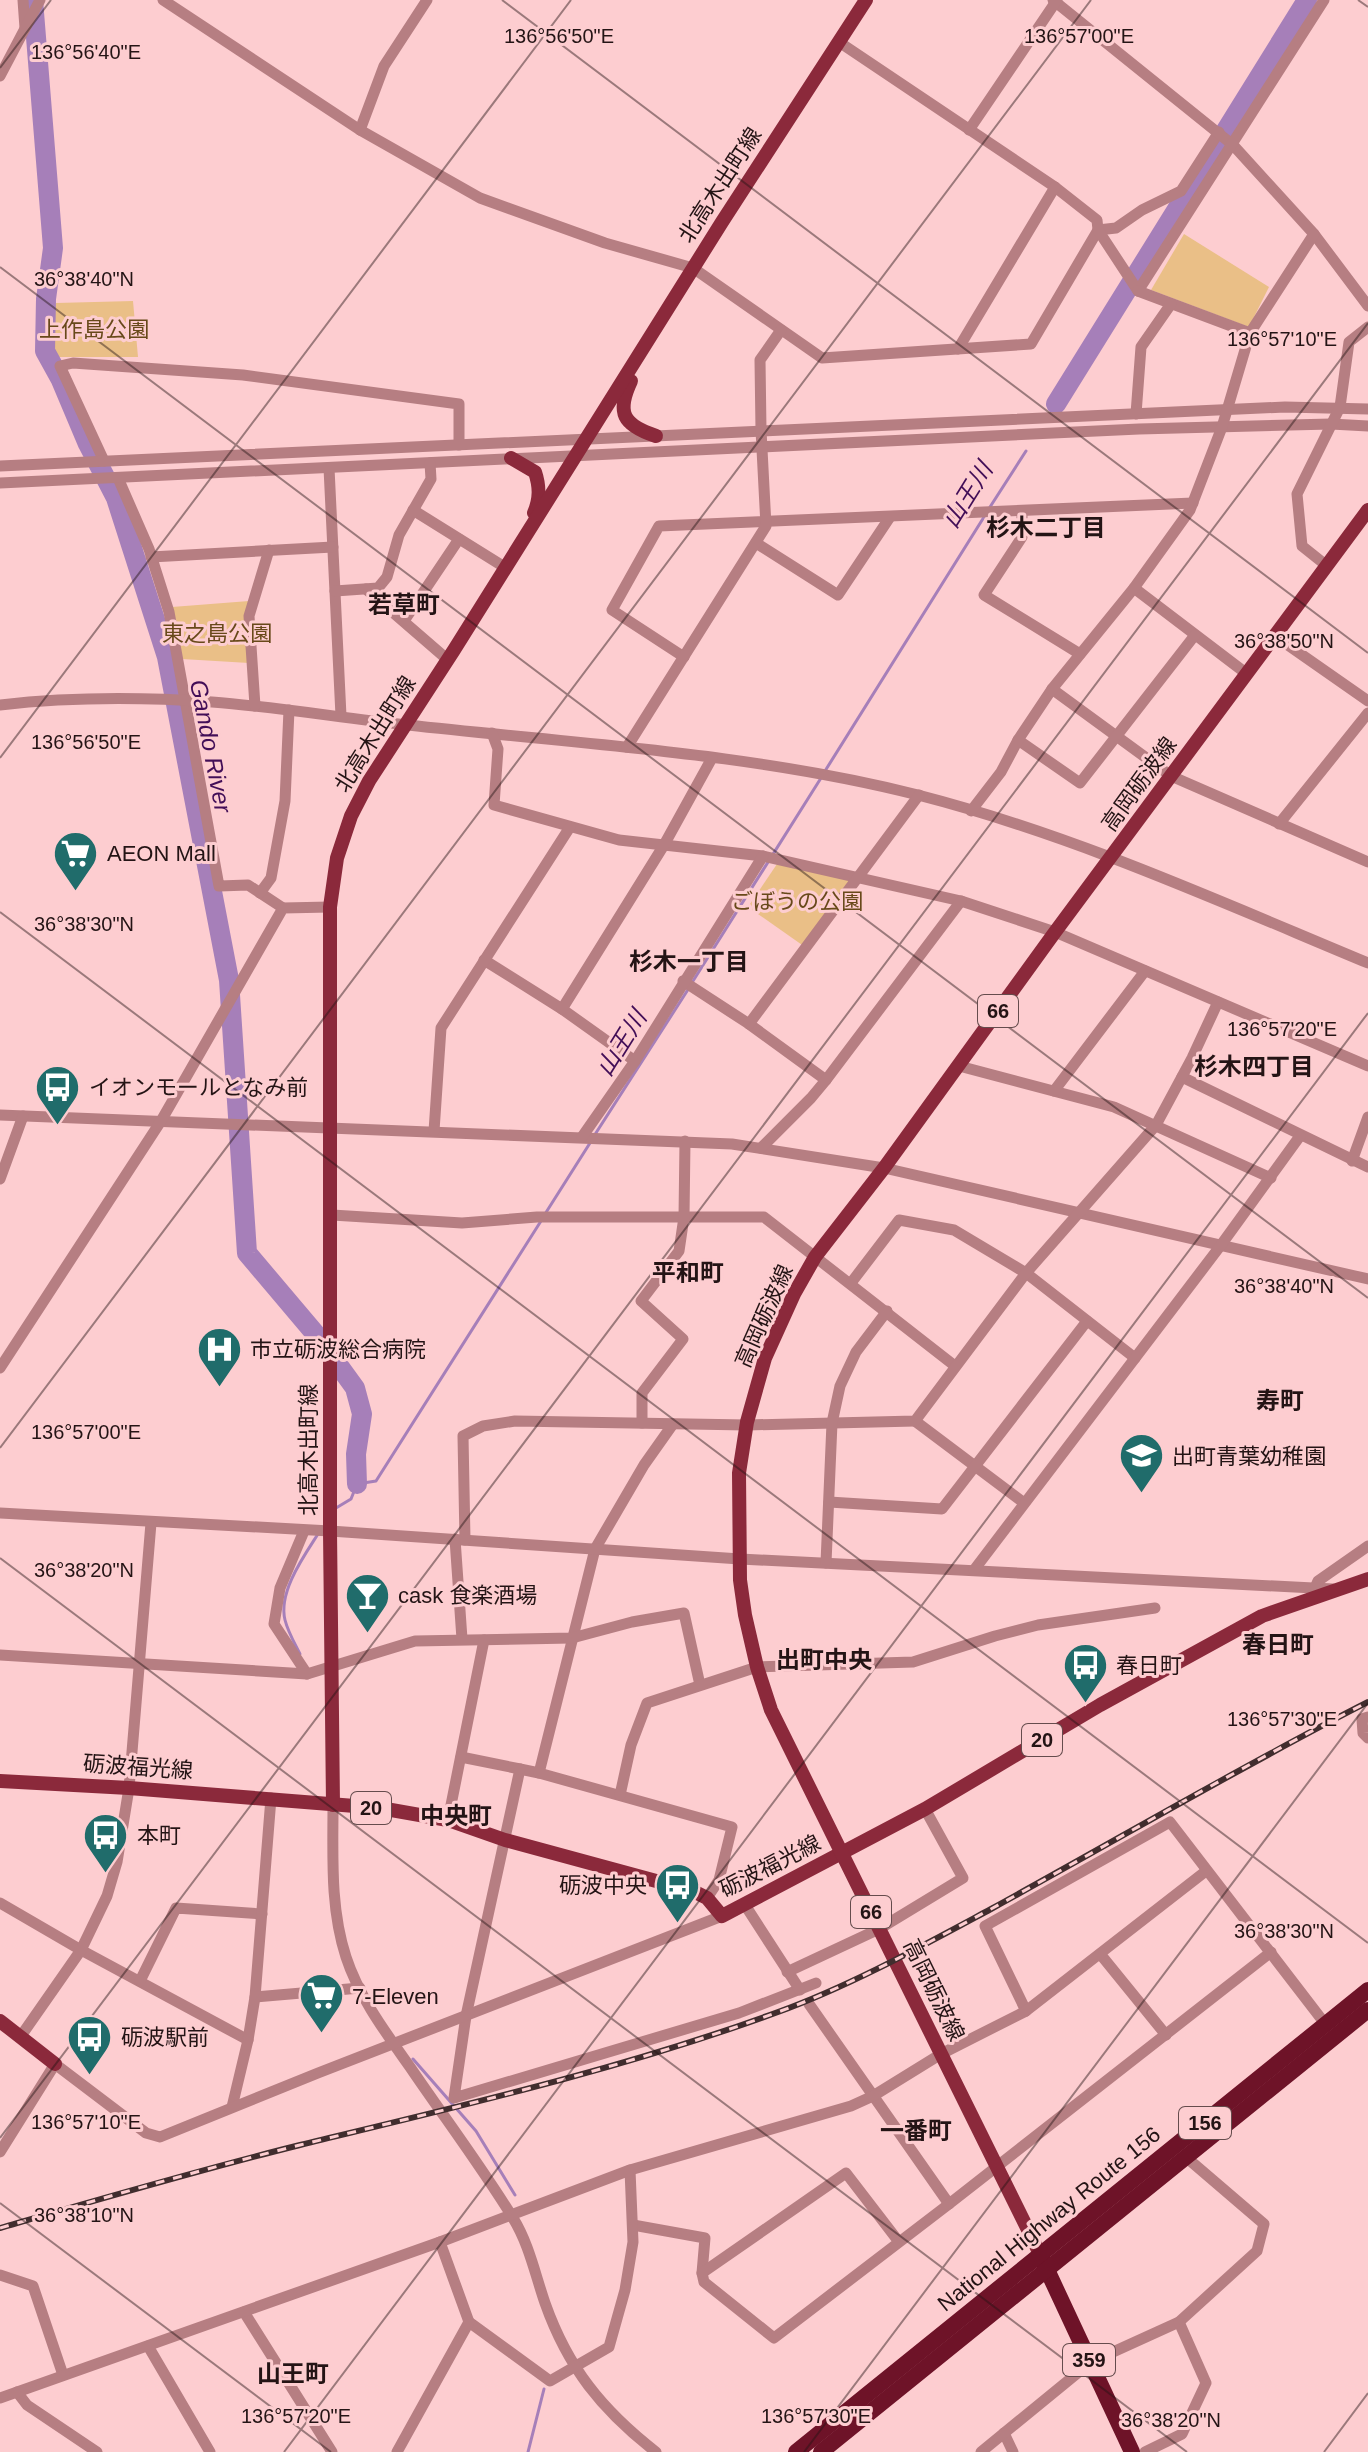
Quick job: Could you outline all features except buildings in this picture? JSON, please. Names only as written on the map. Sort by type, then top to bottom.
[{"type":"highway","name":"National Highway Route 156","points":[[821,2452],[1043,2261],[1368,1990]]},
{"type":"highway","name":"National Highway Route 156","points":[[796,2452],[1043,2261],[1187,2158],[1368,2010]]},
{"type":"highway","name":"359","points":[[1043,2261],[1132,2452]]},
{"type":"main road","name":"北高木出町線","points":[[333,1805],[330,907],[337,858],[351,816],[369,781],[866,0]]},
{"type":"main road","points":[[647,343],[626,392],[623,410],[629,424],[656,436]]},
{"type":"main road","points":[[511,458],[535,472],[540,485],[538,503],[517,550]]},
{"type":"main road","name":"高岡砺波線","points":[[1043,2261],[771,1710],[745,1615],[740,1559],[739,1473],[747,1425],[765,1358],[794,1294],[815,1257],[884,1168],[1368,510]]},
{"type":"main road","name":"砺波福光線","points":[[0,1781],[271,1798],[380,1808],[448,1820],[505,1840],[693,1891],[707,1898],[722,1916],[925,1809],[1100,1705],[1262,1616],[1368,1579]]},
{"type":"main road","points":[[0,2021],[55,2064]]},
{"type":"street","points":[[23,0],[25,28]]},
{"type":"street","points":[[0,76],[40,0]]},
{"type":"street","points":[[163,0],[360,130],[480,198],[590,238],[693,268],[822,358],[1031,344],[1098,230]]},
{"type":"street","points":[[360,130],[384,66],[427,0]]},
{"type":"street","points":[[1138,291],[1324,0]]},
{"type":"street","points":[[969,130],[1055,1],[1233,144],[1314,234],[1368,306]]},
{"type":"street","points":[[839,42],[1055,187],[1097,220],[1098,230],[1138,291],[1250,333]]},
{"type":"street","points":[[1098,230],[1116,228],[1142,210],[1181,191],[1220,132]]},
{"type":"street","points":[[958,349],[1055,187]]},
{"type":"street","points":[[971,811],[1001,772],[1052,689],[1134,588],[1193,503],[1222,427],[1250,333],[1314,234]]},
{"type":"street","points":[[1136,414],[1141,347],[1171,304]]},
{"type":"street","points":[[1327,566],[1302,546],[1297,494],[1340,407],[1349,342],[1368,327]]},
{"type":"street","points":[[627,747],[756,543],[766,522],[760,360],[781,330]]},
{"type":"street","points":[[104,461],[60,366],[73,363],[243,375],[459,404],[459,445]]},
{"type":"street","points":[[0,466],[1227,410],[1368,409]]},
{"type":"street","points":[[0,483],[761,446],[1222,427],[1368,426]]},
{"type":"street","points":[[335,591],[378,588],[387,577],[399,535],[431,479],[430,463]]},
{"type":"street","points":[[329,468],[341,716]]},
{"type":"street","points":[[118,478],[151,557],[169,612],[219,886],[248,885],[283,908],[330,907]]},
{"type":"street","points":[[684,657],[612,610],[659,526],[1193,503]]},
{"type":"street","points":[[413,510],[506,568]]},
{"type":"street","points":[[1022,511],[1022,537],[984,595],[1080,654]]},
{"type":"street","points":[[756,543],[838,595],[890,517]]},
{"type":"street","points":[[404,621],[459,539]]},
{"type":"street","points":[[151,557],[333,547]]},
{"type":"street","points":[[255,706],[249,616],[269,550]]},
{"type":"street","points":[[1134,588],[1247,674]]},
{"type":"street","points":[[366,589],[448,660]]},
{"type":"street","points":[[1018,740],[1080,783],[1195,635]]},
{"type":"street","points":[[1275,636],[1368,701]]},
{"type":"street","points":[[1052,689],[1171,776],[1368,862]]},
{"type":"street","points":[[0,705],[73,699],[185,700],[627,747],[817,773],[919,795],[1112,857],[1368,963]]},
{"type":"street","points":[[260,893],[271,878],[285,801],[289,710]]},
{"type":"street","points":[[1279,824],[1368,713]]},
{"type":"street","points":[[492,733],[498,749],[494,805],[619,840],[763,856],[961,901],[1055,932],[1368,1066]]},
{"type":"street","points":[[562,1009],[664,845],[712,758]]},
{"type":"street","points":[[749,1024],[919,795]]},
{"type":"street","points":[[434,1131],[441,1028],[570,827]]},
{"type":"street","points":[[582,1137],[635,1061],[763,856]]},
{"type":"street","points":[[761,1148],[826,1080],[961,901]]},
{"type":"street","points":[[0,1368],[161,1121],[283,908]]},
{"type":"street","points":[[484,960],[562,1009],[635,1061]]},
{"type":"street","points":[[1054,1091],[1145,971]]},
{"type":"street","points":[[683,981],[826,1080]]},
{"type":"street","points":[[915,1421],[1026,1273],[1156,1125],[1218,1002]]},
{"type":"street","points":[[959,1066],[1114,1107],[1271,1178]]},
{"type":"street","points":[[1182,1077],[1368,1167]]},
{"type":"street","points":[[0,1115],[685,1141],[761,1148],[884,1168],[1368,1279]]},
{"type":"street","points":[[0,1179],[23,1116]]},
{"type":"street","points":[[1352,1161],[1368,1117]]},
{"type":"street","points":[[974,1570],[1300,1136]]},
{"type":"street","points":[[642,1423],[642,1393],[683,1339],[641,1301],[679,1251],[684,1217],[685,1141]]},
{"type":"street","points":[[332,1215],[462,1223],[537,1217],[764,1217],[955,1366]]},
{"type":"street","points":[[851,1283],[899,1220],[954,1230],[1026,1273],[1135,1358]]},
{"type":"street","points":[[826,1563],[832,1423],[840,1386],[887,1311]]},
{"type":"street","points":[[829,1502],[942,1509],[1087,1321]]},
{"type":"street","points":[[462,1639],[460,1540],[463,1436],[483,1426],[515,1421],[747,1425],[915,1421],[1024,1503]]},
{"type":"street","points":[[539,1773],[595,1549],[644,1465],[673,1424]]},
{"type":"street","points":[[0,1513],[330,1531],[740,1559],[1337,1589]]},
{"type":"street","points":[[21,2036],[81,1950],[110,1888],[129,1788],[151,1523]]},
{"type":"street","points":[[304,1531],[280,1588],[274,1624],[307,1674]]},
{"type":"street","points":[[1315,1588],[1318,1581],[1368,1546]]},
{"type":"street","points":[[620,1795],[631,1745],[647,1703],[757,1667],[913,1662],[1038,1625],[1155,1608]]},
{"type":"street","points":[[0,1655],[307,1674],[415,1641],[572,1638],[632,1622],[684,1613],[700,1685]]},
{"type":"street","points":[[448,1820],[484,1640]]},
{"type":"street","points":[[1368,1717],[1362,1719],[1363,1733],[1368,1738]]},
{"type":"street","points":[[461,1757],[539,1773],[732,1827],[719,1880],[707,1898]]},
{"type":"street","points":[[520,1769],[466,2016],[454,2098],[739,2013],[816,1983]]},
{"type":"street","points":[[232,2107],[255,1997],[271,1798]]},
{"type":"street","points":[[333,1805],[333,1882],[338,1929],[360,1988],[392,2045],[465,2144],[524,2236],[555,2330],[574,2368],[607,2410],[656,2452]]},
{"type":"street","points":[[787,1972],[879,1929],[963,1878],[925,1809]]},
{"type":"street","points":[[1026,2011],[985,1926],[1170,1822],[1326,2025]]},
{"type":"street","points":[[1,2397],[440,2242],[630,2170],[851,2106],[941,2054],[1026,2011],[1206,1871]]},
{"type":"street","points":[[0,1903],[248,2040]]},
{"type":"street","points":[[745,1905],[800,1990]]},
{"type":"street","points":[[140,1981],[176,1908],[262,1914]]},
{"type":"street","points":[[0,2152],[55,2064],[146,2133],[160,2137],[722,1916]]},
{"type":"street","points":[[633,2225],[705,2238],[704,2282],[774,2338],[998,2168],[1271,1952]]},
{"type":"street","points":[[1101,1955],[1166,2035]]},
{"type":"street","points":[[255,1997],[360,1988]]},
{"type":"street","points":[[809,2004],[949,2204]]},
{"type":"street","points":[[981,2452],[1091,2362],[1179,2322],[1257,2251],[1264,2224],[1187,2158]]},
{"type":"street","points":[[440,2242],[469,2322],[550,2381],[609,2347],[625,2290],[633,2242],[630,2170]]},
{"type":"street","points":[[702,2273],[846,2173],[899,2242]]},
{"type":"street","points":[[0,2275],[33,2286],[63,2375]]},
{"type":"street","points":[[244,2312],[332,2452]]},
{"type":"street","points":[[397,2452],[469,2322]]},
{"type":"street","points":[[1145,2452],[1182,2434],[1206,2383],[1179,2322]]},
{"type":"street","points":[[148,2346],[210,2452]]},
{"type":"street","points":[[17,2392],[27,2405],[97,2452]]},
{"type":"street","points":[[1004,2433],[1013,2452]]},
{"type":"green space","points":[[1184,234],[1269,287],[1249,327],[1151,290]]},
{"type":"green space","name":"上作島公園","points":[[133,301],[138,357],[56,357],[50,319],[56,303]]},
{"type":"green space","name":"東之島公園","points":[[249,601],[249,663],[182,659],[172,607]]},
{"type":"green space","name":"ごぼうの公園","points":[[777,864],[855,880],[805,947],[748,907]]},
{"type":"waterway","name":"Gando River","points":[[33,0],[53,248],[46,299],[45,351],[116,498],[167,657],[229,980],[247,1253],[318,1337],[355,1388],[362,1414],[356,1454],[357,1484]]},
{"type":"waterway","name":"山王川","points":[[1056,404],[1307,0]]},
{"type":"waterway","name":"山王川","points":[[990,507],[1026,451]]},
{"type":"waterway","name":"山王川","points":[[825,771],[984,517]]},
{"type":"waterway","name":"山王川","points":[[693,981],[821,778]]},
{"type":"waterway","name":"山王川","points":[[594,1136],[689,988]]},
{"type":"waterway","name":"山王川","points":[[545,1214],[590,1143]]},
{"type":"waterway","name":"山王川","points":[[336,1508],[351,1499],[357,1484],[376,1481],[541,1221]]},
{"type":"waterway","name":"山王川","points":[[300,1654],[285,1620],[285,1598],[294,1575],[318,1534]]},
{"type":"waterway","points":[[413,2059],[476,2131],[515,2195]]},
{"type":"waterway","points":[[528,2452],[544,2389]]},
{"type":"railway","points":[[0,2228],[225,2164],[601,2069],[778,2012],[913,1951],[1368,1702]]},
{"type":"place","name":"AEON Mall","points":[[76,892]]},
{"type":"place","name":"イオンモールとなみ前","points":[[58,1126]]},
{"type":"place","name":"市立砺波総合病院","points":[[219,1388]]},
{"type":"place","name":"出町青葉幼稚園","points":[[1141,1495]]},
{"type":"place","name":"cask 食楽酒場","points":[[367,1634]]},
{"type":"place","name":"春日町","points":[[1085,1704]]},
{"type":"place","name":"本町","points":[[106,1874]]},
{"type":"place","name":"砺波中央","points":[[678,1924]]},
{"type":"place","name":"7-Eleven","points":[[321,2035]]},
{"type":"place","name":"砺波駅前","points":[[90,2076]]},
{"type":"district","name":"杉木二丁目","points":[[1046,527]]},
{"type":"district","name":"若草町","points":[[404,604]]},
{"type":"district","name":"杉木一丁目","points":[[689,961]]},
{"type":"district","name":"杉木四丁目","points":[[1254,1066]]},
{"type":"district","name":"平和町","points":[[688,1272]]},
{"type":"district","name":"寿町","points":[[1280,1400]]},
{"type":"district","name":"春日町","points":[[1278,1644]]},
{"type":"district","name":"出町中央","points":[[824,1659]]},
{"type":"district","name":"中央町","points":[[456,1815]]},
{"type":"district","name":"一番町","points":[[916,2130]]},
{"type":"district","name":"山王町","points":[[293,2373]]}]
